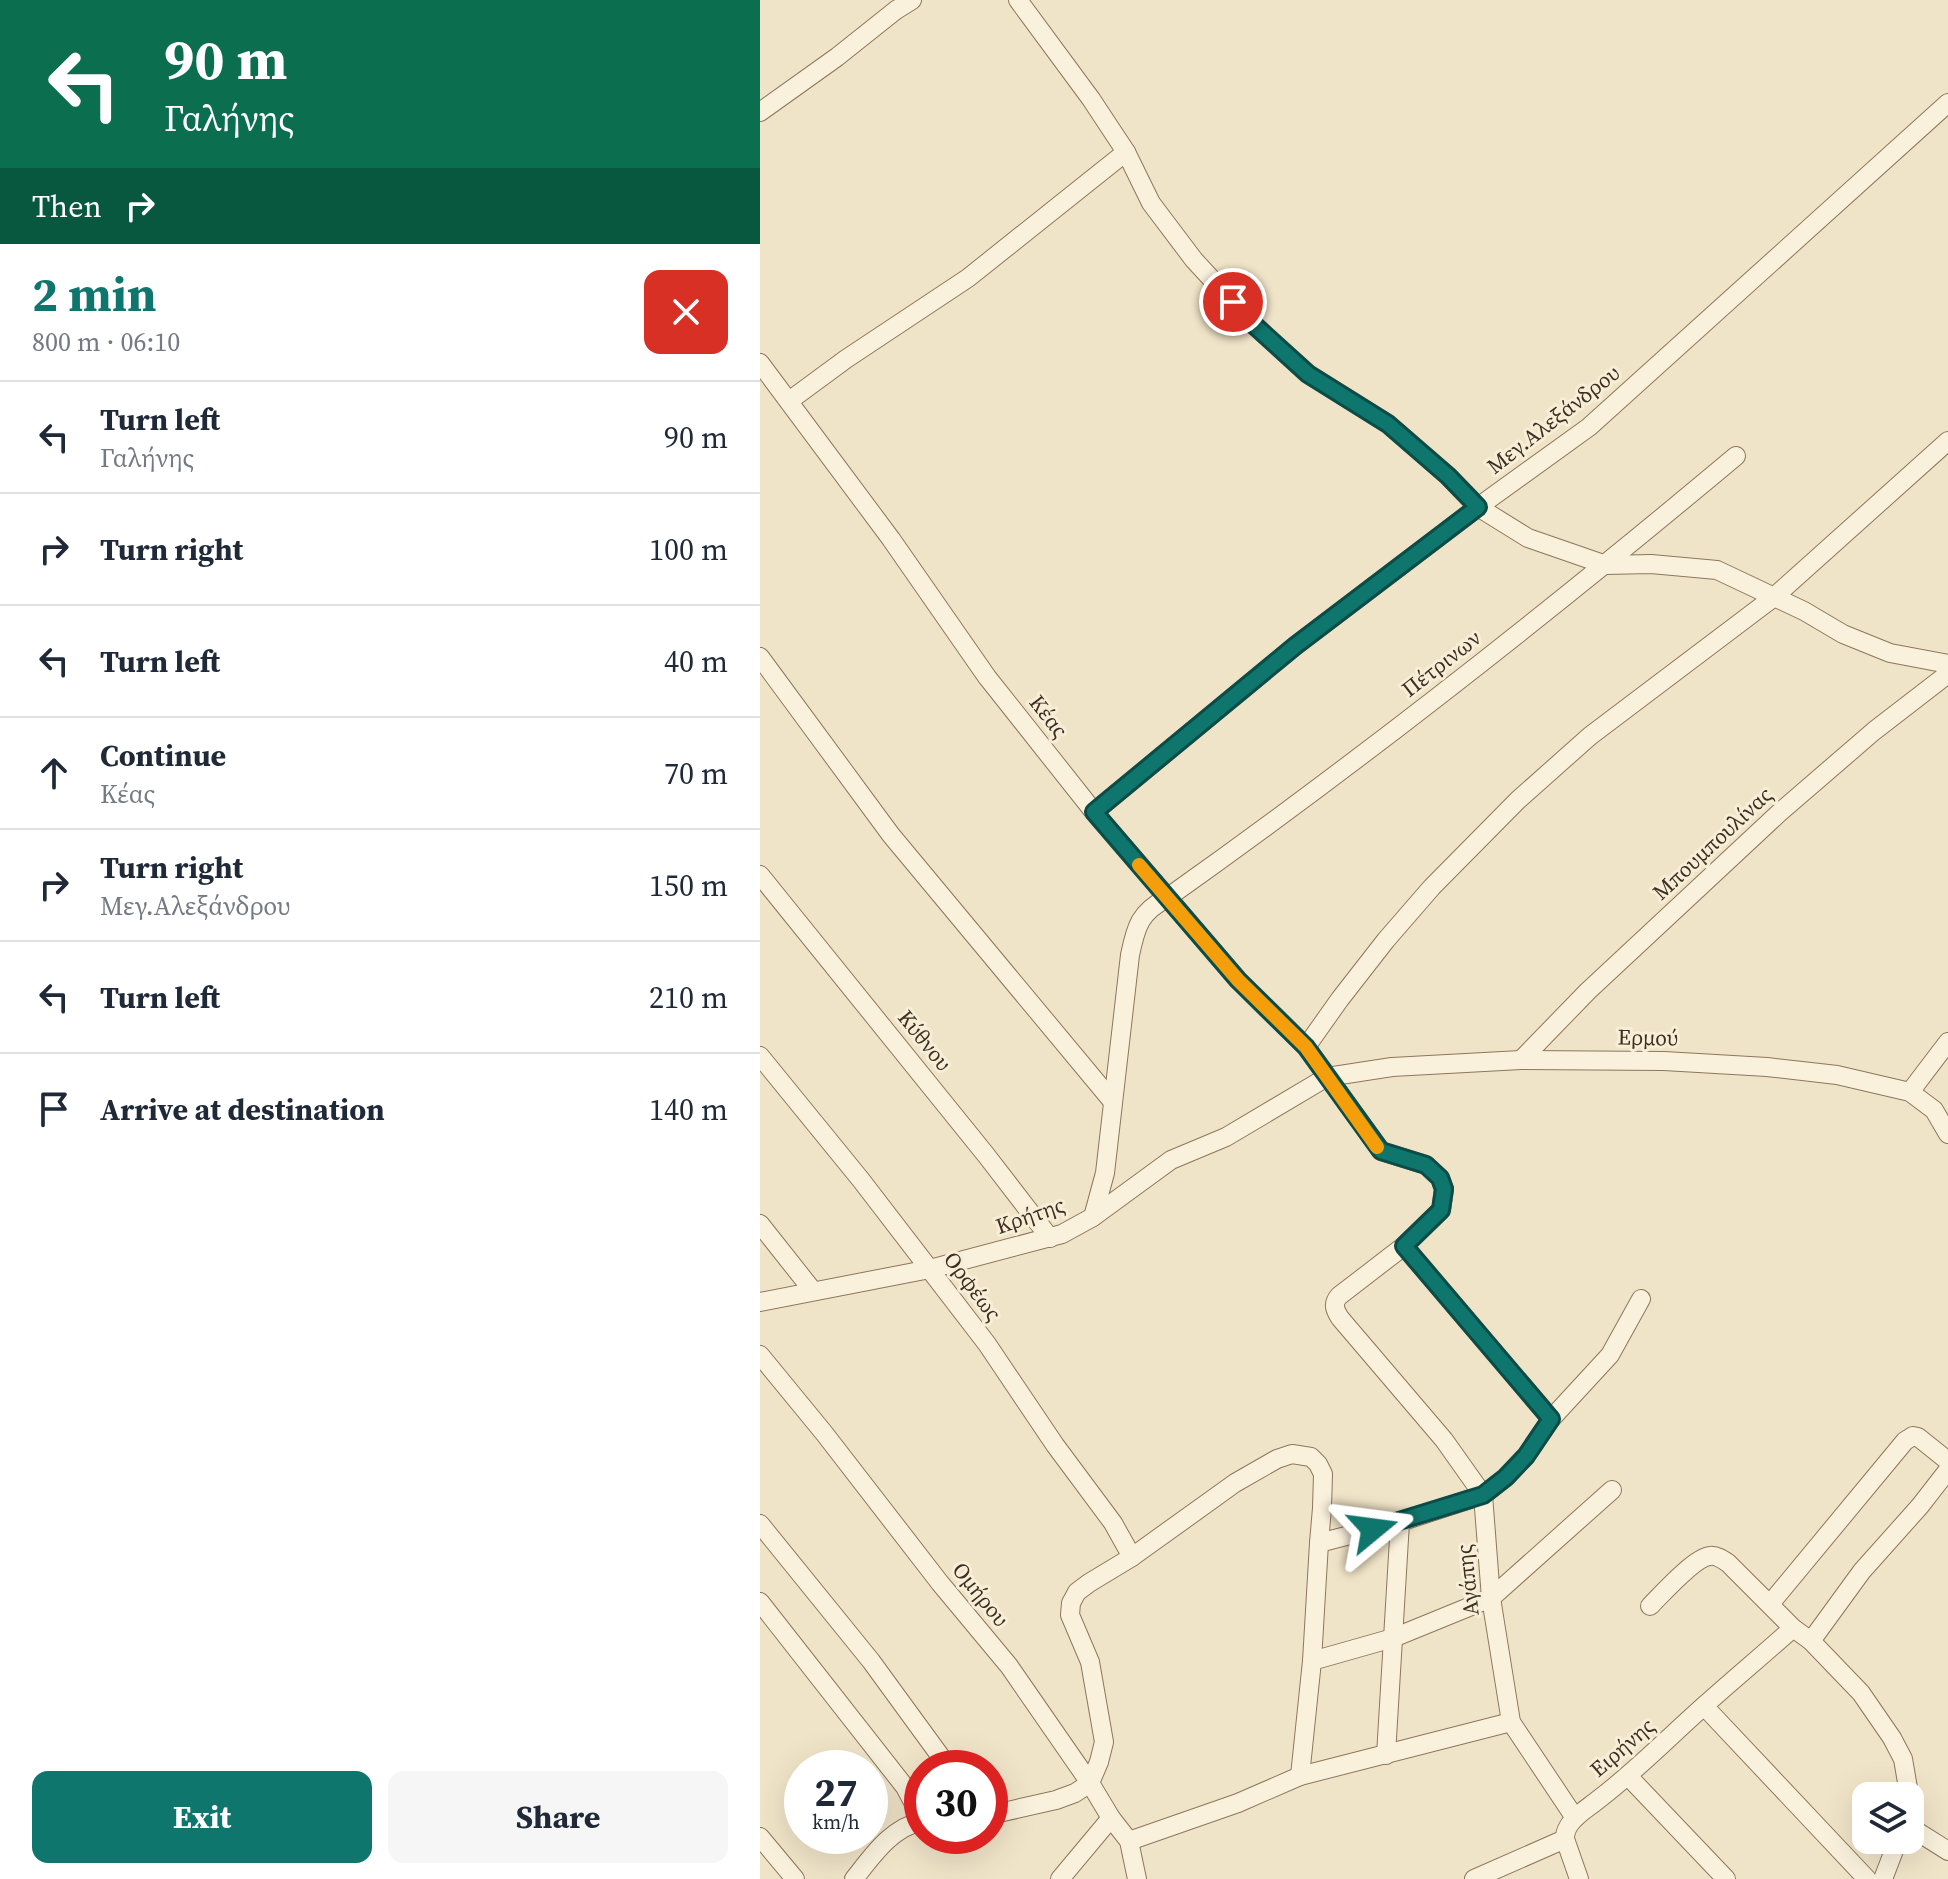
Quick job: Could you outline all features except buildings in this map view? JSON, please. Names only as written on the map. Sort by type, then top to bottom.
[{"type":"street","points":[[760,112],[912,0]]},
{"type":"street","points":[[1018,0],[1091,99],[1126,152],[1151,203],[1194,260],[1253,324],[1308,374],[1388,424],[1448,476],[1478,507],[1528,538],[1606,565],[1651,564],[1717,570],[1804,611],[1843,634],[1890,653],[1948,664]]},
{"type":"street","name":"Μεγ.Αλεξάνδρου","points":[[1094,812],[1295,646],[1589,427],[1948,103]]},
{"type":"street","points":[[789,401],[968,278],[1126,152]]},
{"type":"street","name":"Κέας","points":[[760,363],[891,539],[987,677],[1094,812],[1238,980],[1306,1047],[1381,1151],[1426,1165],[1440,1178],[1444,1189],[1441,1210],[1404,1246]]},
{"type":"street","points":[[1306,1047],[1386,940],[1432,887],[1518,800],[1590,736],[1774,597],[1948,441]]},
{"type":"street","name":"Πέτρινων","points":[[1093,1217],[1105,1173],[1134,933],[1140,919],[1152,906],[1278,819],[1606,565],[1736,456]]},
{"type":"street","points":[[760,657],[891,835],[1113,1102]]},
{"type":"street","name":"Μπουμπουλίνας","points":[[1521,1060],[1588,991],[1779,813],[1874,731],[1948,674]]},
{"type":"street","name":"Κύθνου","points":[[760,875],[1050,1238]]},
{"type":"street","points":[[1910,1092],[1948,1042]]},
{"type":"street","name":"Ορφέως","points":[[760,1056],[987,1344],[1055,1445],[1113,1523],[1132,1557]]},
{"type":"street","name":"Ερμού","points":[[1327,1077],[1392,1067],[1521,1060],[1664,1061],[1767,1067],[1837,1075],[1910,1092],[1934,1110],[1948,1134]]},
{"type":"street","name":"Κρήτης","points":[[760,1302],[930,1269],[1062,1234],[1093,1217],[1171,1160],[1226,1137],[1327,1077]]},
{"type":"street","points":[[760,1224],[813,1291]]},
{"type":"street","points":[[1483,1495],[1444,1440],[1340,1318],[1335,1308],[1339,1296],[1404,1246],[1551,1419]]},
{"type":"street","points":[[1319,1543],[1400,1522],[1483,1495],[1526,1456],[1551,1419],[1610,1355],[1641,1299]]},
{"type":"street","name":"Ομήρου","points":[[760,1355],[1009,1666],[1129,1841],[1137,1879]]},
{"type":"street","points":[[1770,1604],[1909,1438],[1918,1437],[1948,1461]]},
{"type":"street","points":[[1008,1811],[1075,1793],[1090,1783],[1099,1762],[1104,1742],[1090,1662],[1070,1615],[1071,1603],[1077,1592],[1132,1557],[1235,1483],[1292,1454],[1311,1457],[1323,1474],[1312,1661],[1300,1776]]},
{"type":"street","points":[[1811,1641],[1862,1571],[1948,1470]]},
{"type":"street","points":[[1312,1661],[1393,1638],[1491,1598],[1612,1490]]},
{"type":"street","name":"Αγάπης","points":[[1483,1495],[1491,1598],[1511,1722],[1575,1818]]},
{"type":"street","points":[[1386,1755],[1400,1522]]},
{"type":"street","points":[[760,1524],[871,1661],[936,1750]]},
{"type":"street","points":[[1650,1606],[1702,1558],[1721,1558],[1793,1628],[1811,1641],[1861,1693],[1903,1759],[1907,1782]]},
{"type":"street","points":[[760,1602],[904,1786]]},
{"type":"street","name":"Ειρήνης","points":[[1565,1839],[1564,1834],[1575,1818],[1628,1776],[1793,1628]]},
{"type":"street","points":[[1704,1706],[1867,1879]]},
{"type":"street","points":[[1129,1841],[1238,1803],[1300,1776],[1511,1722]]},
{"type":"street","points":[[1628,1776],[1726,1879]]},
{"type":"street","points":[[1060,1879],[1111,1818]]},
{"type":"street","points":[[854,1879],[881,1845],[904,1828]]},
{"type":"street","points":[[1924,1836],[1948,1851]]},
{"type":"street","points":[[760,1837],[795,1879]]},
{"type":"street","points":[[1474,1879],[1565,1839],[1579,1879]]},
{"type":"street","points":[[1883,1879],[1893,1854]]},
{"type":"slow traffic","points":[[1139,865],[1238,980],[1306,1047],[1377,1147]]},
{"type":"route","points":[[1233,302],[1308,374],[1388,424],[1448,476],[1478,507],[1295,646],[1094,812],[1238,980],[1306,1047],[1381,1151],[1412,1159],[1434,1170],[1444,1189],[1441,1210],[1404,1246],[1551,1419],[1526,1456],[1483,1495],[1373,1529]]}]
